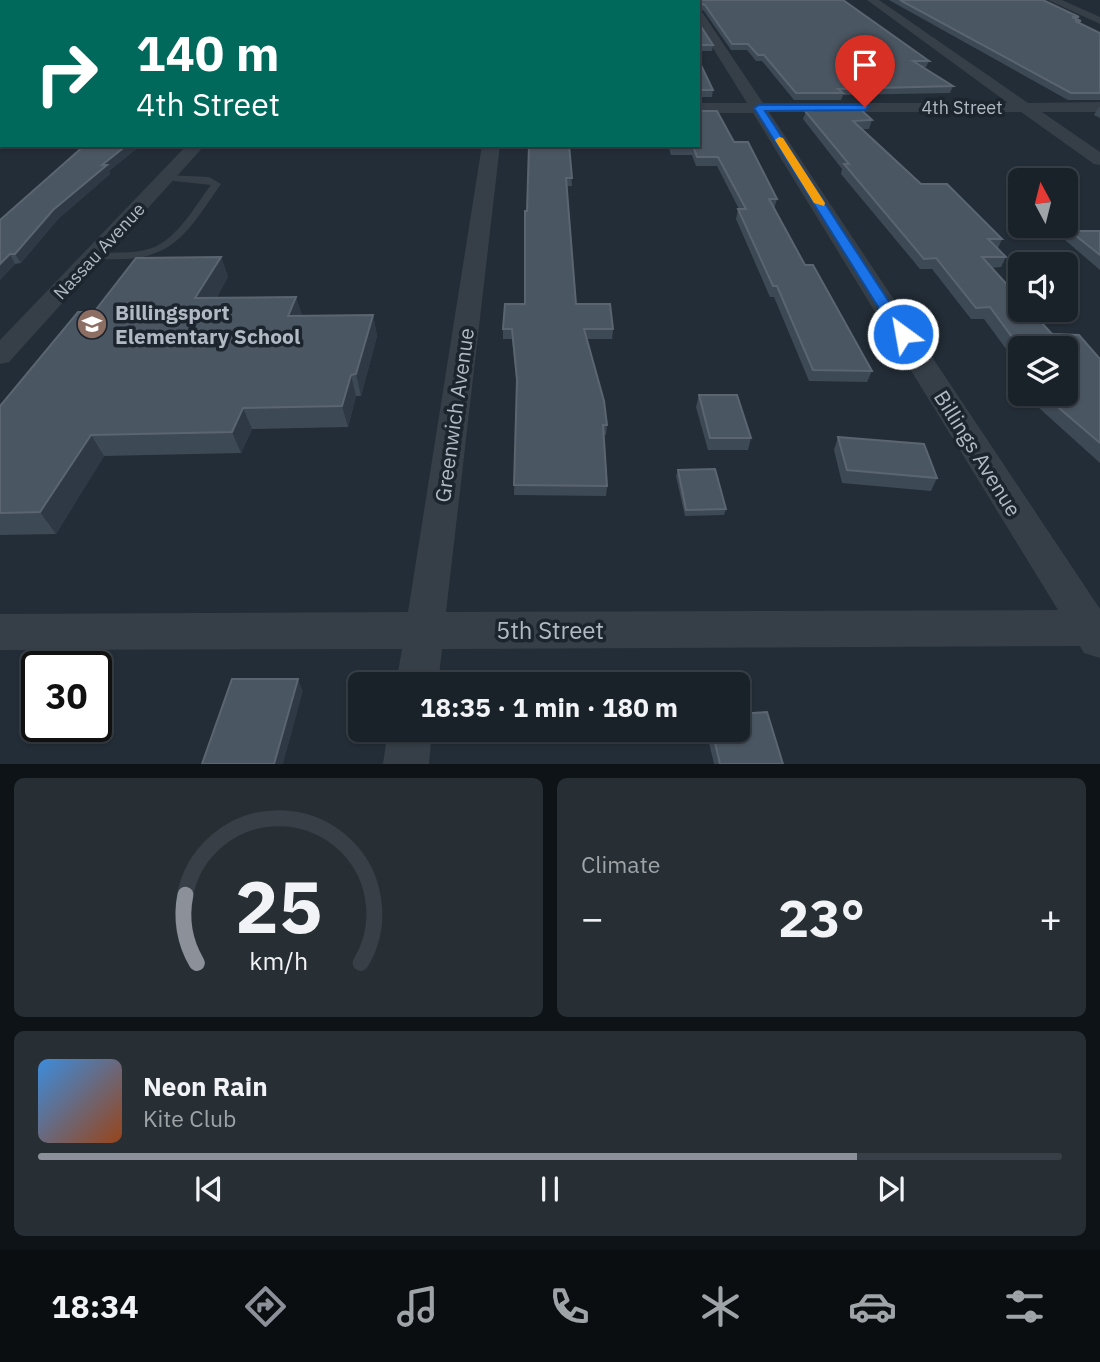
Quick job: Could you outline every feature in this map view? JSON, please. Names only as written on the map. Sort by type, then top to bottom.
[{"type":"street","points":[[872,0],[1100,160]]},
{"type":"street","points":[[1053,0],[1100,22]]},
{"type":"street","name":"Billings Avenue","points":[[700,17],[1097,633]]},
{"type":"street","name":"4th Street","points":[[700,108],[1100,107]]},
{"type":"street","name":"Nassau Avenue","points":[[0,356],[195,147]]},
{"type":"street","name":"Greenwich Avenue","points":[[419,672],[491,147]]},
{"type":"street","name":"5th Street","points":[[0,632],[424,630],[1097,633]]},
{"type":"street","points":[[406,764],[409,742]]},
{"type":"lane","points":[[95,256],[133,255],[162,248],[216,184],[209,180],[168,178]]},
{"type":"building","points":[[700,0],[843,0],[929,61],[913,61],[953,86],[838,89],[843,93],[796,93],[764,55],[758,55],[748,44],[732,44],[705,5],[700,3]]},
{"type":"building","points":[[900,0],[1043,0],[1079,17],[1072,17],[1100,33],[1100,93],[1071,93]]},
{"type":"building","points":[[700,25],[713,45],[700,45]]},
{"type":"building","points":[[700,63],[713,90],[700,90]]},
{"type":"building","points":[[808,106],[857,106],[872,120],[853,121],[921,184],[947,184],[1002,239],[988,239],[1006,257],[982,257],[1008,286],[1008,322],[1041,322],[1052,334],[1079,335],[1100,359],[1100,443],[1057,406],[1078,406],[1078,336],[1011,336],[990,307],[976,308],[936,258],[924,259],[844,164],[849,164],[805,111],[812,111]]},
{"type":"building","points":[[700,111],[717,111],[734,142],[748,142],[777,199],[769,199],[805,265],[813,265],[872,371],[813,370],[777,286],[773,286],[738,209],[746,209],[718,157],[697,157],[693,147],[700,147]]},
{"type":"building","points":[[83,147],[124,147],[53,210],[15,254],[10,254],[0,264],[0,220]]},
{"type":"building","points":[[529,147],[569,147],[572,178],[566,178],[576,304],[610,304],[613,329],[584,329],[604,401],[607,425],[603,425],[607,486],[514,485],[517,380],[512,329],[503,329],[505,304],[525,304]]},
{"type":"building","points":[[1078,231],[1100,231],[1100,255],[1078,237]]},
{"type":"building","points":[[221,257],[195,298],[296,297],[288,316],[373,315],[356,374],[351,375],[342,406],[243,408],[232,432],[91,435],[40,512],[0,513],[0,406],[78,312],[94,312],[136,258]]},
{"type":"building","points":[[699,395],[737,395],[751,438],[710,438]]},
{"type":"building","points":[[838,437],[924,444],[937,478],[847,470]]},
{"type":"building","points":[[715,469],[726,509],[686,510],[678,470]]},
{"type":"building","points":[[232,679],[298,679],[274,764],[202,764]]},
{"type":"building","points":[[767,712],[783,764],[720,764],[715,742],[750,742],[750,713]]},
{"type":"slow traffic","points":[[779,140],[820,203]]},
{"type":"place","name":"Billingsport Elementary School","points":[[92,324]]},
{"type":"route","points":[[865,107],[759,108],[903,334]]}]
